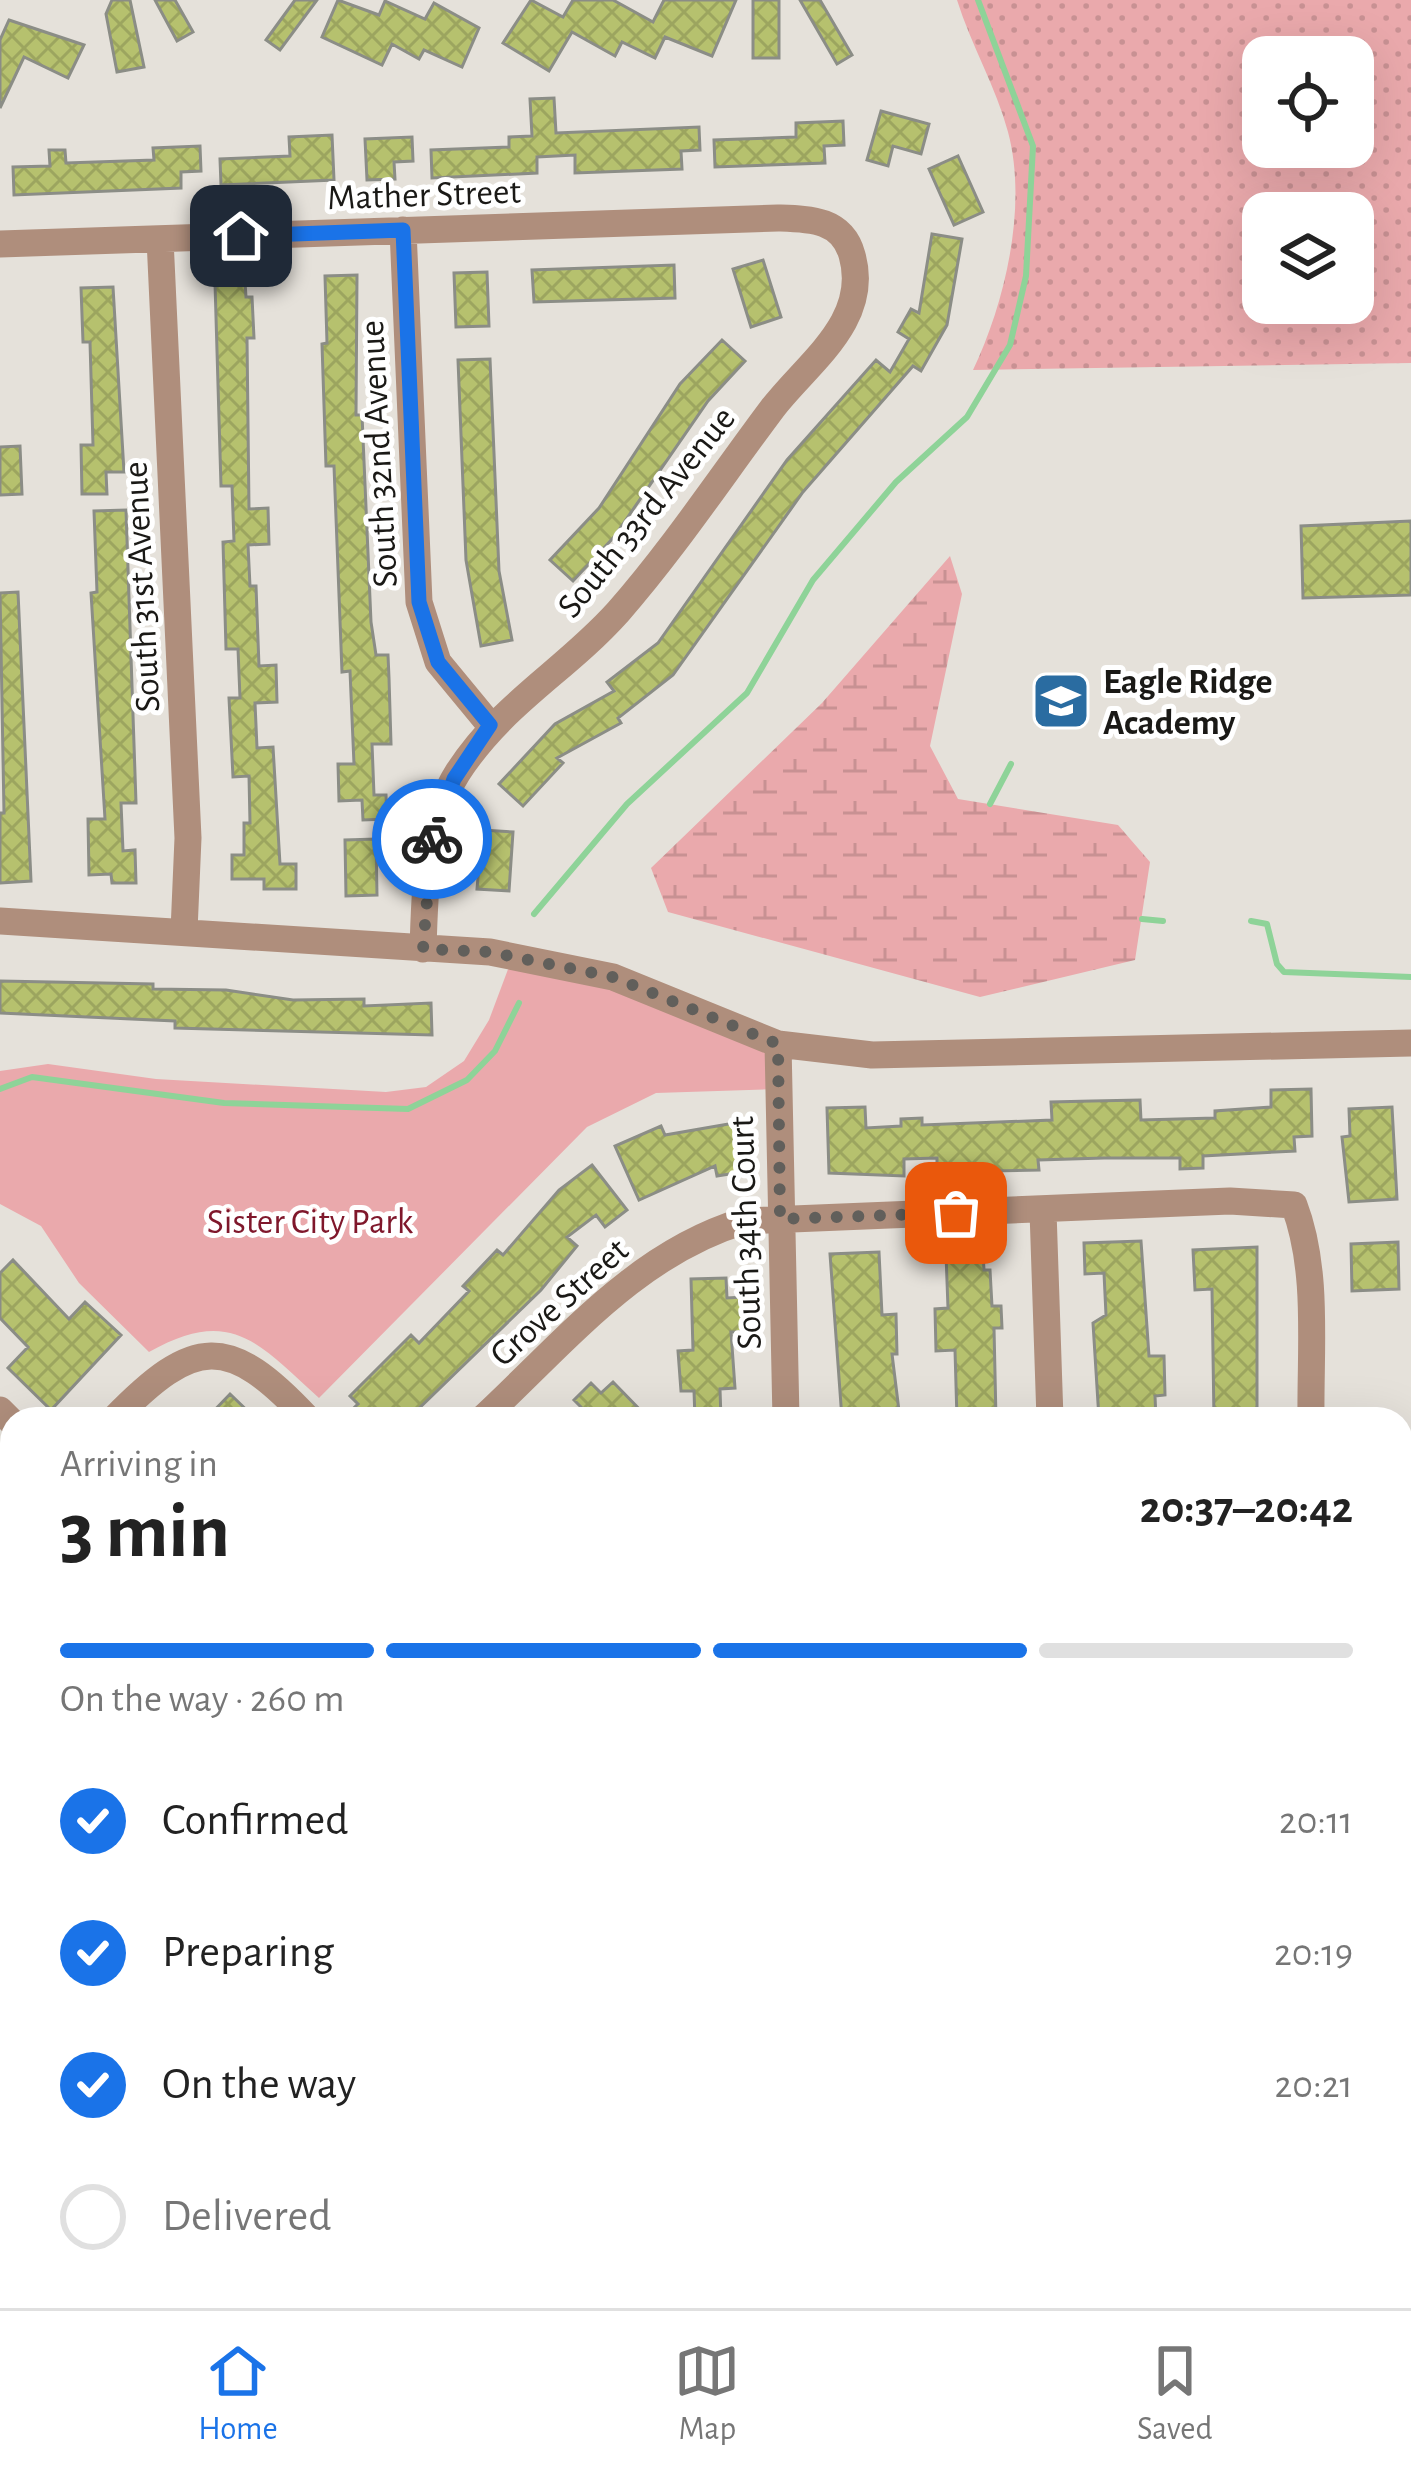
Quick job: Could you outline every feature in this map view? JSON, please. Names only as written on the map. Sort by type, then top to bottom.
[{"type":"street","name":"Mather Street","points":[[0,244],[805,219],[821,221],[844,238]]},
{"type":"street","name":"South 32nd Avenue","points":[[403,230],[419,602],[438,662],[490,725]]},
{"type":"street","name":"South 31st Avenue","points":[[160,238],[188,838],[184,932]]},
{"type":"street","name":"South 33rd Avenue","points":[[423,949],[428,862],[454,779],[490,725],[616,614],[777,403],[830,344],[848,316],[854,290],[854,260],[844,238]]},
{"type":"street","points":[[0,921],[490,952],[613,977],[778,1044],[872,1054],[1411,1043]]},
{"type":"street","name":"South 34th Court","points":[[778,1044],[786,1407]]},
{"type":"street","name":"Grove Street","points":[[495,1407],[643,1268],[709,1232],[780,1219],[1229,1202],[1294,1205],[1307,1250],[1312,1407]]},
{"type":"street","points":[[1043,1211],[1050,1407]]},
{"type":"street","points":[[125,1407],[154,1377],[206,1355],[227,1357],[268,1376],[297,1407]]},
{"type":"green space","points":[[957,0],[1411,0],[1411,363],[973,370],[995,315],[1014,222],[1014,161],[1003,115]]},
{"type":"green space","points":[[950,556],[962,594],[930,746],[958,799],[1118,825],[1150,862],[1135,960],[980,997],[668,912],[651,868],[822,703]]},
{"type":"green space","name":"Sister City Park","points":[[513,956],[778,1044],[776,1089],[656,1093],[587,1127],[319,1398],[279,1361],[243,1337],[202,1332],[149,1352],[79,1283],[41,1226],[0,1204],[0,1071],[48,1064],[156,1079],[386,1092],[426,1087],[464,1061],[489,1020]]},
{"type":"building","points":[[112,0],[130,0],[144,67],[117,72],[106,14]]},
{"type":"building","points":[[155,0],[175,0],[193,32],[177,41]]},
{"type":"building","points":[[295,0],[317,0],[280,50],[266,40]]},
{"type":"building","points":[[338,0],[379,15],[385,1],[425,19],[434,3],[479,28],[462,67],[424,50],[419,59],[392,44],[382,65],[322,37]]},
{"type":"building","points":[[531,0],[563,17],[573,0],[613,0],[653,22],[664,0],[736,0],[712,56],[665,37],[655,58],[622,42],[615,56],[572,32],[549,71],[503,43]]},
{"type":"building","points":[[753,0],[779,0],[779,58],[753,58]]},
{"type":"building","points":[[800,0],[820,0],[852,55],[837,64]]},
{"type":"building","points":[[9,20],[84,45],[68,78],[24,57],[0,108],[0,40]]},
{"type":"building","points":[[554,98],[556,133],[699,127],[700,150],[681,151],[682,169],[575,173],[575,155],[537,157],[537,173],[432,178],[431,150],[509,147],[509,137],[532,136],[530,99]]},
{"type":"building","points":[[881,111],[929,124],[921,154],[893,146],[888,166],[867,160]]},
{"type":"building","points":[[843,121],[844,145],[824,146],[825,163],[715,167],[714,140],[796,137],[796,123]]},
{"type":"building","points":[[332,135],[334,180],[221,185],[220,159],[290,156],[289,137]]},
{"type":"building","points":[[412,137],[413,161],[394,162],[395,179],[367,180],[365,139]]},
{"type":"building","points":[[200,146],[201,171],[181,172],[181,188],[14,195],[13,167],[50,166],[49,150],[65,150],[66,163],[154,160],[153,148]]},
{"type":"building","points":[[958,156],[983,212],[954,225],[929,169]]},
{"type":"building","points":[[932,234],[962,239],[947,325],[921,371],[913,366],[803,492],[673,675],[618,718],[621,723],[557,758],[563,763],[523,806],[499,784],[555,724],[614,691],[607,682],[658,643],[787,460],[876,360],[890,372],[909,339],[898,332],[911,309],[919,313]]},
{"type":"building","points":[[763,260],[781,317],[751,327],[733,269]]},
{"type":"building","points":[[674,265],[675,298],[534,302],[532,270]]},
{"type":"building","points":[[487,272],[489,326],[456,327],[454,273]]},
{"type":"building","points":[[357,275],[356,415],[362,415],[371,622],[376,655],[388,655],[391,744],[372,744],[374,795],[386,795],[387,819],[363,820],[362,800],[339,801],[338,764],[354,764],[350,671],[342,672],[334,466],[326,466],[322,344],[327,343],[325,276]]},
{"type":"building","points":[[245,282],[246,297],[252,297],[254,338],[247,338],[249,509],[268,508],[269,544],[248,545],[250,586],[256,586],[259,666],[276,665],[277,702],[255,703],[257,748],[273,747],[280,864],[296,864],[296,889],[264,889],[264,879],[232,879],[232,855],[244,855],[244,823],[250,823],[249,776],[233,777],[229,698],[240,698],[238,649],[226,649],[223,542],[234,541],[232,486],[221,486],[215,283]]},
{"type":"building","points":[[113,287],[124,472],[106,472],[107,494],[82,494],[81,445],[93,445],[90,342],[83,342],[81,288]]},
{"type":"building","points":[[722,340],[745,361],[708,401],[614,537],[573,581],[550,560],[599,508],[680,384]]},
{"type":"building","points":[[490,359],[499,571],[512,640],[481,646],[466,560],[458,360]]},
{"type":"building","points":[[20,446],[22,494],[0,495],[0,447]]},
{"type":"building","points":[[126,510],[136,803],[121,803],[123,851],[135,850],[136,883],[112,883],[111,874],[89,875],[88,819],[105,819],[91,593],[97,592],[94,511]]},
{"type":"building","name":"Eagle Ridge Academy","points":[[1411,521],[1411,595],[1303,598],[1301,526]]},
{"type":"building","points":[[18,592],[31,881],[0,883],[0,813],[4,813],[0,593]]},
{"type":"building","points":[[482,830],[513,832],[509,891],[477,889]]},
{"type":"building","points":[[376,839],[377,895],[346,896],[345,840]]},
{"type":"building","points":[[0,981],[153,984],[153,989],[226,990],[293,1000],[364,999],[364,1006],[431,1003],[432,1035],[175,1028],[175,1021],[0,1013]]},
{"type":"building","points":[[1311,1089],[1312,1136],[1294,1137],[1295,1151],[1203,1156],[1203,1168],[1180,1169],[1180,1158],[1104,1158],[1038,1160],[1039,1170],[937,1172],[937,1158],[904,1159],[904,1176],[829,1173],[827,1108],[865,1107],[866,1128],[901,1126],[901,1119],[922,1118],[922,1125],[1052,1120],[1051,1102],[1140,1100],[1141,1120],[1215,1118],[1215,1111],[1271,1107],[1271,1090]]},
{"type":"building","points":[[1392,1107],[1397,1199],[1349,1202],[1342,1137],[1350,1136],[1349,1109]]},
{"type":"building","points":[[740,1122],[748,1171],[717,1176],[715,1166],[639,1200],[615,1146],[661,1126],[665,1135]]},
{"type":"building","points":[[592,1165],[627,1210],[605,1227],[596,1215],[567,1237],[577,1246],[541,1290],[420,1407],[355,1407],[358,1404],[350,1396],[411,1335],[419,1343],[469,1291],[463,1286],[497,1250],[503,1255],[559,1190]]},
{"type":"building","points":[[1141,1241],[1149,1356],[1164,1356],[1165,1395],[1155,1396],[1155,1407],[1098,1407],[1093,1323],[1106,1315],[1104,1273],[1085,1274],[1084,1243]]},
{"type":"building","points":[[1398,1242],[1399,1289],[1352,1291],[1351,1244]]},
{"type":"building","points":[[1257,1247],[1257,1407],[1214,1407],[1212,1289],[1195,1290],[1193,1250]]},
{"type":"building","points":[[879,1252],[882,1315],[896,1314],[897,1354],[892,1354],[899,1407],[841,1407],[830,1254]]},
{"type":"building","points":[[983,1253],[984,1270],[990,1270],[992,1306],[1001,1306],[1002,1328],[994,1328],[996,1407],[957,1407],[955,1350],[936,1351],[935,1309],[948,1308],[946,1254]]},
{"type":"building","points":[[13,1260],[69,1319],[85,1302],[121,1335],[54,1407],[48,1407],[8,1368],[28,1347],[0,1318],[0,1273]]},
{"type":"building","points":[[726,1278],[727,1298],[744,1297],[746,1332],[731,1332],[735,1388],[720,1389],[721,1407],[695,1407],[694,1391],[681,1391],[678,1351],[693,1350],[691,1279]]},
{"type":"building","points":[[613,1382],[637,1407],[581,1407],[574,1400],[591,1383],[601,1393]]},
{"type":"building","points":[[230,1394],[244,1407],[218,1407]]},
{"type":"waterway","points":[[534,914],[627,804],[747,693],[813,580],[896,482],[967,417],[1010,345],[1026,276],[1033,146],[978,0]]},
{"type":"waterway","points":[[990,804],[1011,764]]},
{"type":"waterway","points":[[1142,919],[1163,921]]},
{"type":"waterway","points":[[1251,921],[1267,924],[1277,964],[1284,972],[1411,977]]},
{"type":"waterway","points":[[0,1089],[32,1077],[224,1103],[408,1109],[467,1080],[495,1051],[519,1003]]},
{"type":"way so far","points":[[432,839],[423,949],[490,952],[613,977],[778,1044],[780,1219],[956,1213]]},
{"type":"place","name":"Eagle Ridge Academy","points":[[1061,701]]},
{"type":"route","points":[[241,236],[403,230],[419,602],[425,634],[438,662],[490,725],[454,779],[432,839]]}]
